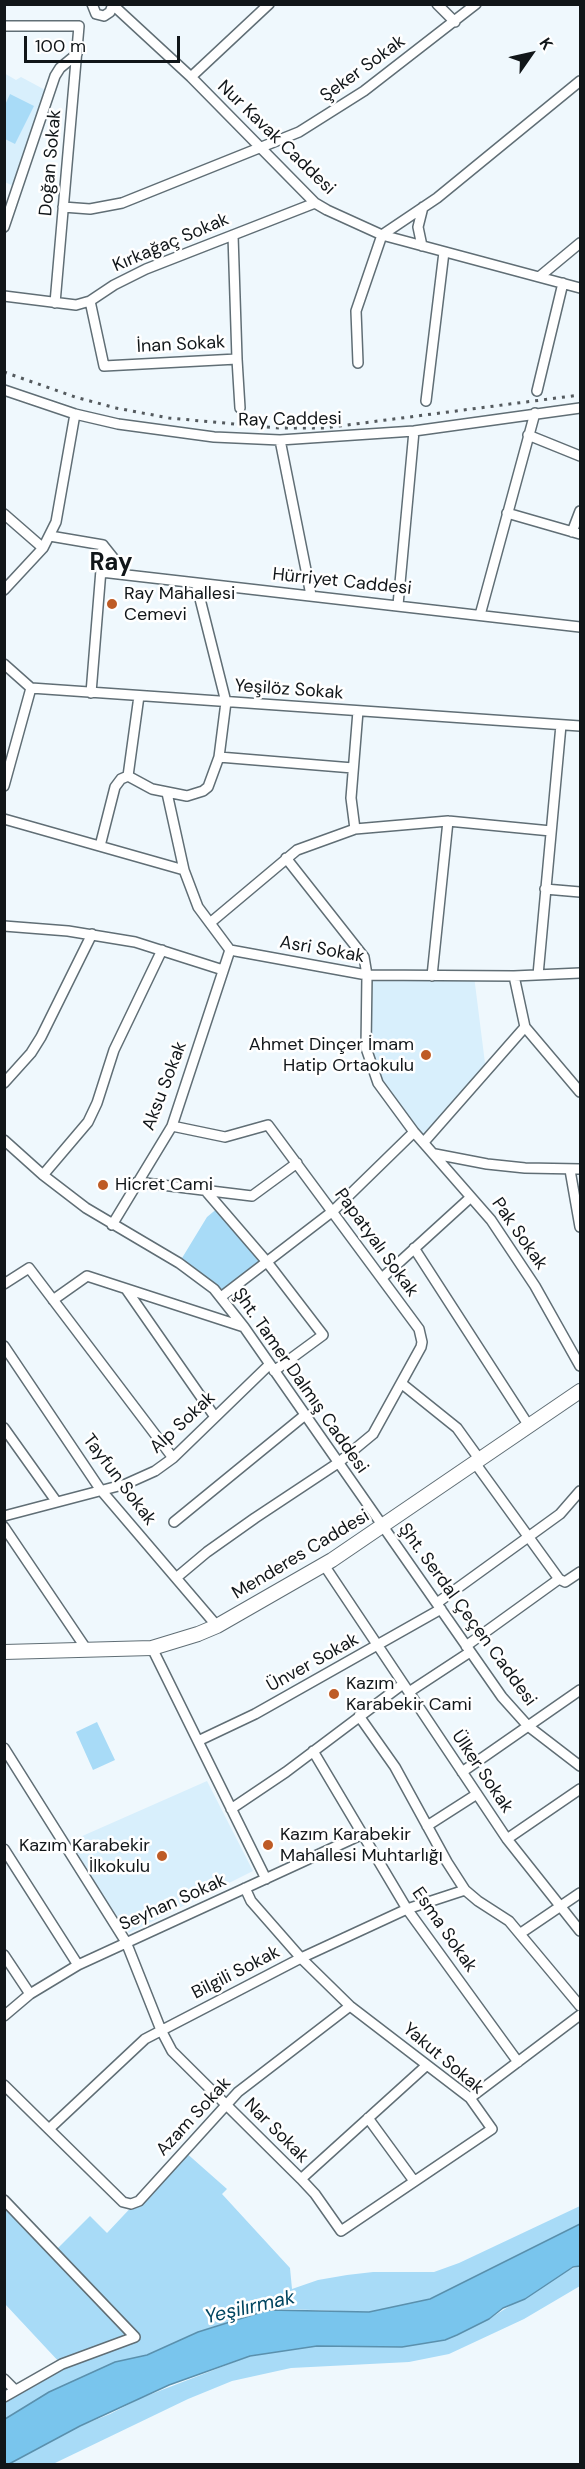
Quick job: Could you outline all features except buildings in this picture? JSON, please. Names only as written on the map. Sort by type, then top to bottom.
[{"type":"street","points":[[191,77],[269,4]]},
{"type":"street","points":[[437,4],[455,22]]},
{"type":"street","name":"Şeker Sokak","points":[[63,207],[90,209],[122,203],[299,132],[343,106],[476,4]]},
{"type":"street","points":[[4,26],[79,26],[93,8],[101,16],[110,12],[113,5]]},
{"type":"street","name":"Nur Kavak Caddesi","points":[[113,5],[191,77],[315,203],[382,235],[580,288]]},
{"type":"street","name":"Doğan Sokak","points":[[55,303],[79,26]]},
{"type":"street","points":[[4,227],[55,76],[60,68],[77,54]]},
{"type":"street","points":[[358,363],[356,311],[382,235],[423,207],[580,81]]},
{"type":"street","name":"Kırkağaç Sokak","points":[[4,296],[76,305],[90,301],[114,285],[146,269],[315,203]]},
{"type":"street","points":[[422,246],[418,227],[423,207]]},
{"type":"street","name":"İnan Sokak","points":[[90,301],[104,366],[237,359],[233,235]]},
{"type":"street","points":[[539,277],[580,243]]},
{"type":"street","points":[[426,401],[444,252]]},
{"type":"street","points":[[537,391],[564,283]]},
{"type":"street","points":[[237,359],[240,408]]},
{"type":"street","name":"Ray Caddesi","points":[[4,390],[75,414],[118,424],[214,437],[280,440],[414,431],[580,408]]},
{"type":"street","points":[[4,590],[43,548],[56,522],[75,414]]},
{"type":"street","points":[[480,615],[535,414]]},
{"type":"street","points":[[398,605],[414,431]]},
{"type":"street","points":[[528,435],[580,456]]},
{"type":"street","points":[[280,440],[311,595]]},
{"type":"street","points":[[507,513],[576,533],[580,511]]},
{"type":"street","points":[[4,514],[43,548]]},
{"type":"street","points":[[50,536],[103,545],[128,575]]},
{"type":"street","points":[[92,693],[103,545]]},
{"type":"street","name":"Hürriyet Caddesi","points":[[101,572],[580,627]]},
{"type":"street","points":[[128,776],[142,785],[167,794],[187,796],[203,791],[211,780],[219,757],[226,702],[196,583]]},
{"type":"street","points":[[4,664],[31,688],[4,786]]},
{"type":"street","name":"Yeşilöz Sokak","points":[[31,688],[580,726]]},
{"type":"street","points":[[100,846],[115,787],[128,776],[139,696]]},
{"type":"street","points":[[355,829],[351,798],[358,711]]},
{"type":"street","points":[[538,975],[561,725]]},
{"type":"street","points":[[219,757],[353,768]]},
{"type":"street","points":[[167,794],[184,870],[198,907],[230,950]]},
{"type":"street","points":[[4,819],[184,870]]},
{"type":"street","points":[[210,923],[286,858],[307,845],[355,829],[448,821],[551,831]]},
{"type":"street","points":[[432,976],[448,821]]},
{"type":"street","points":[[286,858],[364,957],[367,975]]},
{"type":"street","points":[[545,889],[580,892]]},
{"type":"street","points":[[4,926],[92,934],[162,950],[223,970]]},
{"type":"street","points":[[4,1083],[31,1053],[41,1037],[92,934]]},
{"type":"street","points":[[43,1175],[88,1122],[97,1103],[114,1050],[162,950]]},
{"type":"street","name":"Asri Sokak","points":[[230,950],[367,975],[514,976],[580,973]]},
{"type":"street","name":"Aksu Sokak","points":[[112,1225],[172,1126],[230,950]]},
{"type":"street","name":"Pak Sokak","points":[[367,975],[365,1032],[369,1061],[378,1083],[414,1132],[491,1220],[535,1286],[580,1366]]},
{"type":"street","points":[[514,976],[525,1027],[580,1092]]},
{"type":"street","points":[[424,1142],[525,1027]]},
{"type":"street","name":"Papatyalı Sokak","points":[[172,1126],[225,1137],[268,1125],[419,1329],[422,1338],[421,1347],[373,1434],[338,1463],[207,1552],[176,1578]]},
{"type":"street","points":[[221,1297],[333,1211],[414,1132]]},
{"type":"street","name":"Şht. Tamer Dalmış Caddesi","points":[[4,1140],[43,1175],[112,1225],[179,1263],[203,1279],[221,1297],[383,1527]]},
{"type":"street","points":[[435,1154],[487,1164],[580,1169]]},
{"type":"street","points":[[137,1182],[252,1196],[297,1164]]},
{"type":"street","points":[[570,1170],[580,1227]]},
{"type":"street","points":[[205,1190],[267,1262]]},
{"type":"street","points":[[382,1278],[471,1197]]},
{"type":"street","points":[[414,1248],[529,1426]]},
{"type":"street","name":"Alp Sokak","points":[[4,1516],[141,1478],[173,1458],[215,1417],[272,1368],[323,1335],[267,1262]]},
{"type":"street","points":[[4,1284],[29,1268],[173,1458]]},
{"type":"street","points":[[53,1300],[87,1276],[244,1327]]},
{"type":"street","points":[[126,1289],[215,1417]]},
{"type":"street","name":"Tayfun Sokak","points":[[4,1346],[100,1489],[217,1626]]},
{"type":"street","points":[[402,1383],[457,1428],[477,1461],[559,1579],[565,1582],[580,1572]]},
{"type":"street","name":"Menderes Caddesi","points":[[4,1653],[152,1648],[217,1626],[324,1565],[383,1527],[580,1391]]},
{"type":"street","points":[[174,1522],[305,1415]]},
{"type":"street","points":[[4,1428],[56,1502]]},
{"type":"street","name":"Ünver Sokak","points":[[198,1741],[255,1714],[378,1646],[439,1606],[528,1536],[560,1514],[580,1491]]},
{"type":"street","points":[[4,1527],[87,1650]]},
{"type":"street","name":"Şht. Serdal Çeçen Caddesi","points":[[383,1527],[502,1697],[528,1726],[580,1766]]},
{"type":"street","name":"Ülker Sokak","points":[[324,1565],[507,1839],[580,1931]]},
{"type":"street","points":[[409,1692],[559,1579]]},
{"type":"street","points":[[152,1648],[266,1879]]},
{"type":"street","points":[[231,1809],[286,1772],[403,1684]]},
{"type":"street","points":[[462,1772],[580,1690]]},
{"type":"street","points":[[359,1716],[395,1767],[465,1890],[509,1921],[580,2006]]},
{"type":"street","name":"Nar Sokak","points":[[4,1748],[126,1942],[161,2030],[179,2059],[301,2179],[315,2194],[341,2231]]},
{"type":"street","name":"Esma Sokak","points":[[313,1751],[407,1909],[518,2062]]},
{"type":"street","points":[[507,1839],[580,1789]]},
{"type":"street","points":[[427,1826],[477,1794]]},
{"type":"street","name":"Seyhan Sokak","points":[[4,2016],[30,1994],[78,1965],[363,1834]]},
{"type":"street","points":[[4,1849],[78,1965]]},
{"type":"street","name":"Yakut Sokak","points":[[245,1888],[251,1901],[302,1958],[350,2006],[470,2098],[492,2129],[341,2231]]},
{"type":"street","name":"Bilgili Sokak","points":[[49,2129],[145,2039],[302,1958],[407,1909],[465,1890]]},
{"type":"street","points":[[521,1934],[580,1893]]},
{"type":"street","points":[[4,1955],[30,1994]]},
{"type":"street","name":"Azam Sokak","points":[[49,2129],[123,2202],[131,2204],[139,2201],[238,2092],[350,2006]]},
{"type":"street","points":[[470,2098],[580,2015]]},
{"type":"street","points":[[301,2179],[428,2065]]},
{"type":"street","points":[[4,2085],[49,2129]]},
{"type":"street","points":[[368,2118],[414,2181]]},
{"type":"street","points":[[4,2200],[135,2337],[86,2353],[4,2397]]},
{"type":"street","points":[[4,2379],[15,2390]]},
{"type":"shaded area","points":[[4,73],[16,80],[21,77],[49,92],[17,188],[5,182]]},
{"type":"shaded area","points":[[10,94],[34,106],[15,144],[5,139],[5,105]]},
{"type":"shaded area","name":"Ahmet Dinçer İmam Hatip Ortaokulu","points":[[367,975],[474,976],[486,1071],[424,1142],[414,1132],[369,1061]]},
{"type":"shaded area","points":[[219,1207],[267,1262],[221,1297],[179,1263],[207,1217]]},
{"type":"shaded area","points":[[97,1722],[115,1760],[93,1770],[76,1732]]},
{"type":"shaded area","name":"Kazım Karabekir İlkokulu","points":[[207,1781],[253,1871],[129,1933],[95,1885],[71,1841]]},
{"type":"shaded area","points":[[184,2151],[227,2189],[222,2194],[290,2268],[292,2289],[318,2280],[347,2275],[373,2272],[434,2272],[459,2263],[580,2206],[580,2224],[430,2299],[369,2312],[283,2309],[259,2312],[198,2332],[147,2355],[115,2362],[49,2392],[5,2419],[5,2397],[61,2364],[5,2304],[4,2200],[55,2251],[90,2216],[107,2233]]},
{"type":"shaded area","points":[[580,2224],[580,2266],[573,2267],[525,2299],[503,2308],[489,2319],[457,2335],[445,2340],[402,2347],[317,2346],[250,2356],[169,2385],[5,2464],[5,2419],[49,2392],[115,2362],[147,2355],[198,2332],[268,2310],[369,2312],[430,2299]]},
{"type":"shaded area","points":[[580,2266],[580,2286],[524,2319],[449,2354],[409,2362],[291,2368],[232,2381],[188,2399],[53,2464],[9,2464],[80,2426],[141,2398],[250,2356],[317,2346],[402,2347],[445,2340],[489,2319],[565,2271]]},
{"type":"railway","points":[[4,372],[75,397],[116,408],[169,418],[279,428],[324,428],[580,395]]},
{"type":"place","name":"Ray Mahallesi Cemevi","points":[[112,604]]},
{"type":"place","name":"Ahmet Dinçer İmam Hatip Ortaokulu","points":[[426,1055]]},
{"type":"place","name":"Hicret Cami","points":[[103,1185]]},
{"type":"place","name":"Kazım Karabekir Cami","points":[[334,1694]]},
{"type":"place","name":"Kazım Karabekir Mahallesi Muhtarlığı","points":[[268,1845]]},
{"type":"place","name":"Kazım Karabekir İlkokulu","points":[[162,1856]]},
{"type":"district","name":"Ray","points":[[111,564]]},
{"type":"water label","name":"Yeşilırmak","points":[[250,2308]]}]
